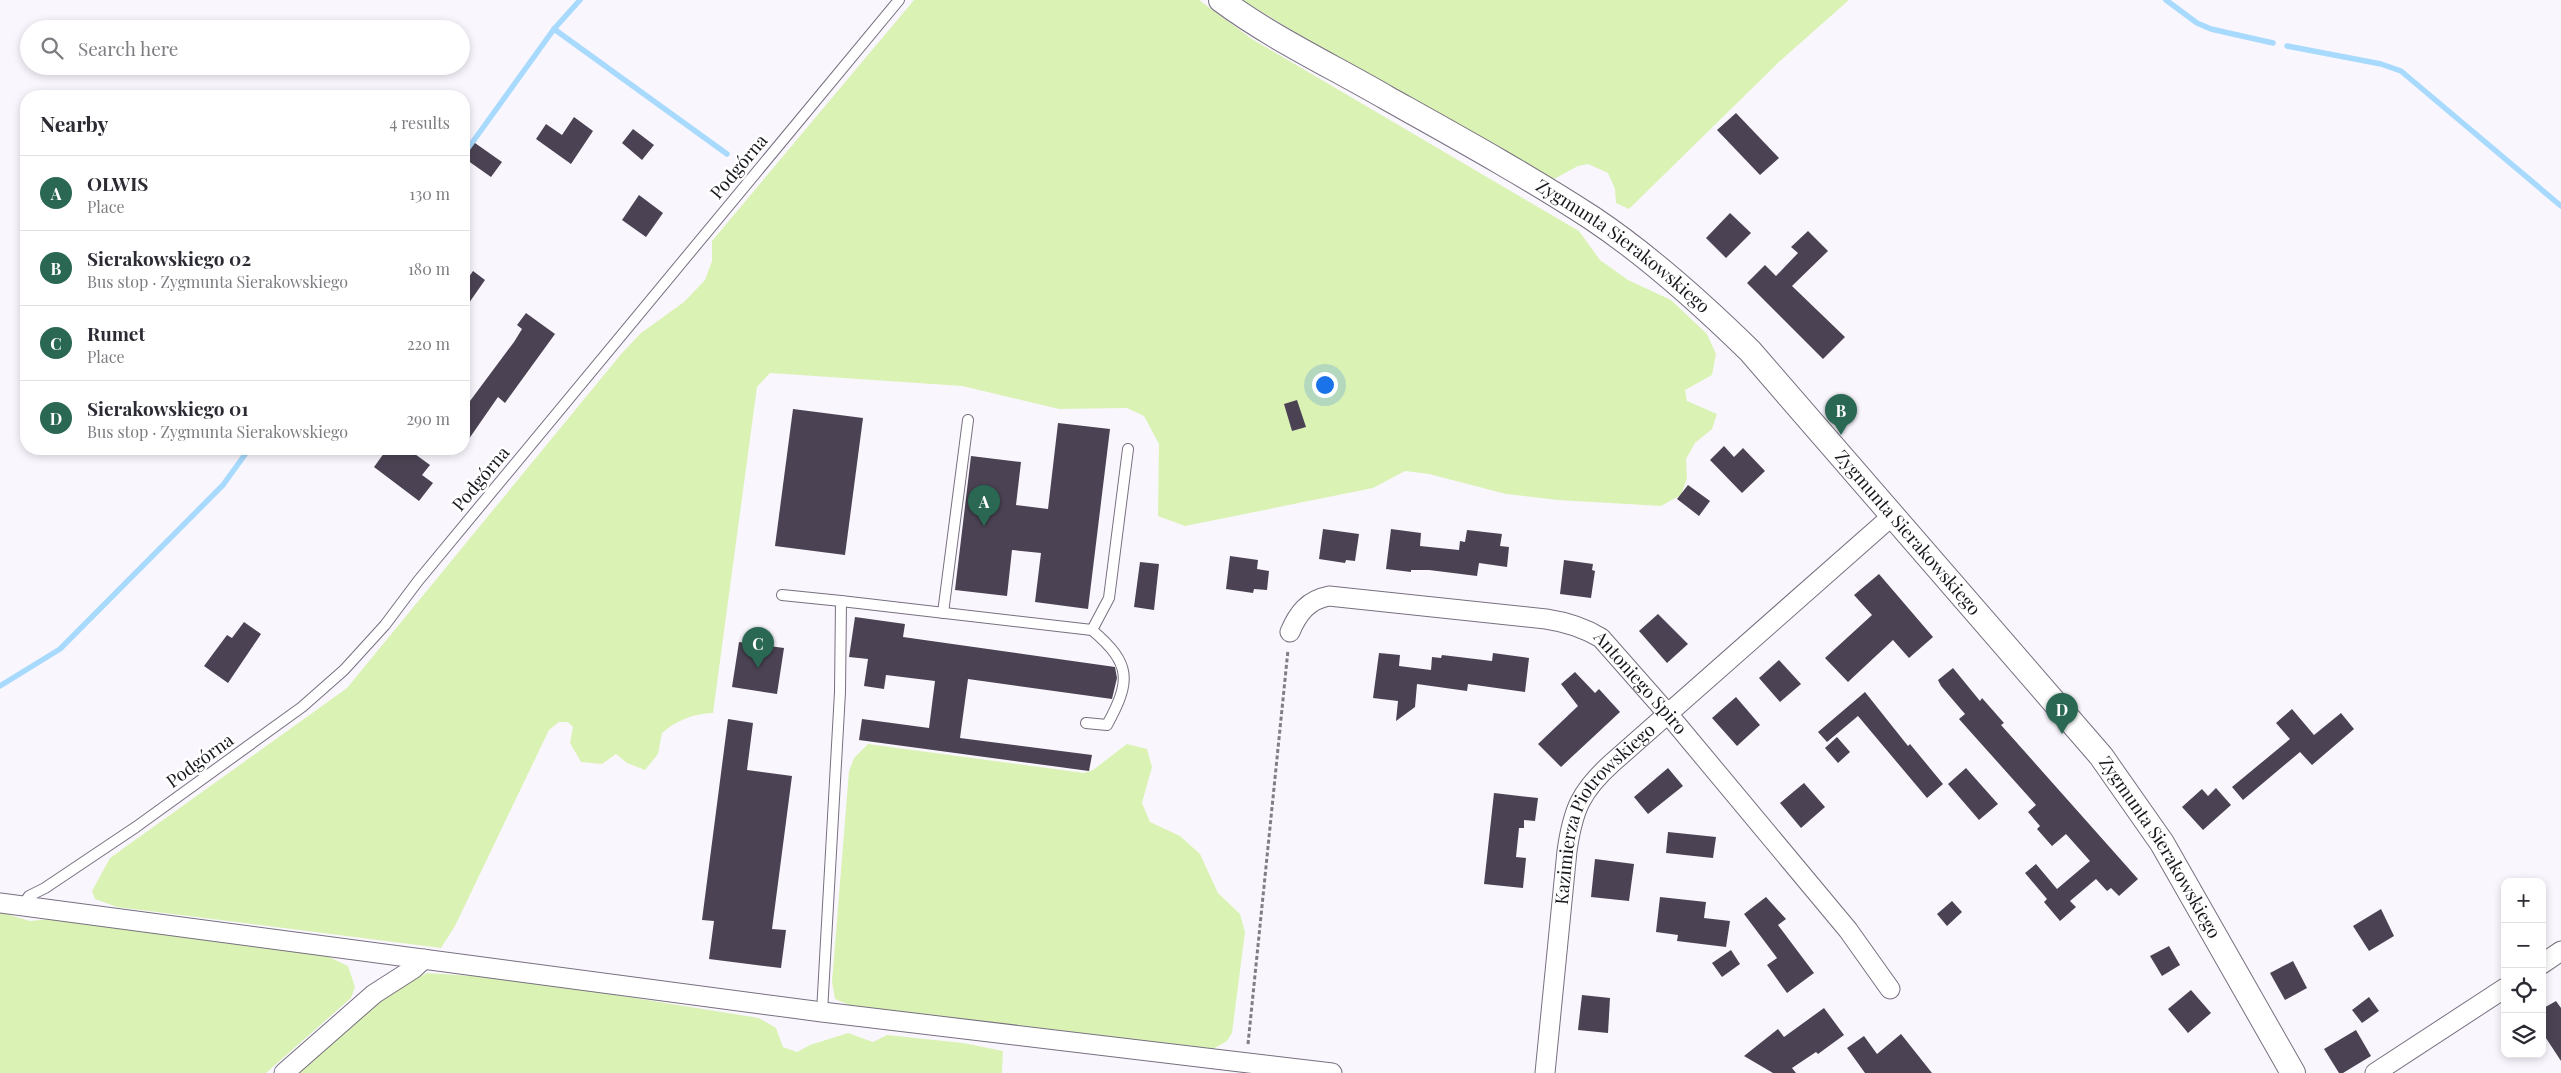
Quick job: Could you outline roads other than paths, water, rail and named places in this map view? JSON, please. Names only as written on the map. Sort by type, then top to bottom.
[{"type":"street","name":"Zygmunta Sierakowskiego","points":[[1221,0],[1260,25],[1434,124],[1591,218],[1637,250],[1696,298],[1750,351],[2102,756],[2131,796],[2196,900],[2293,1073]]},
{"type":"street","name":"Kazimierza Piotrowskiego","points":[[1545,1073],[1567,851],[1575,810],[1581,796],[1597,776],[1892,516]]},
{"type":"street","name":"Antoniego Spiro","points":[[1290,632],[1296,617],[1305,606],[1317,598],[1328,596],[1566,622],[1588,630],[1601,638],[1668,714],[1848,930],[1890,989]]},
{"type":"street","points":[[0,903],[822,1012],[1332,1073]]},
{"type":"street","points":[[2546,961],[2561,951]]},
{"type":"street","points":[[284,1073],[374,994],[413,969],[424,959]]},
{"type":"street","points":[[2375,1073],[2501,991]]},
{"type":"lane","name":"Podgórna","points":[[22,906],[29,896],[45,888],[136,827],[215,770],[302,706],[344,670],[385,625],[437,558],[899,0]]},
{"type":"lane","points":[[943,613],[968,420]]},
{"type":"lane","points":[[1092,630],[1109,598],[1128,449]]},
{"type":"lane","points":[[782,595],[1092,630],[1119,657],[1124,670],[1123,685],[1118,704],[1107,725],[1086,723]]},
{"type":"lane","points":[[822,1012],[840,692],[841,602]]},
{"type":"waterway","points":[[470,146],[554,29],[580,0]]},
{"type":"waterway","points":[[2166,0],[2197,23],[2211,29],[2273,43]]},
{"type":"waterway","points":[[554,29],[727,154]]},
{"type":"waterway","points":[[2287,46],[2381,64],[2401,71],[2561,206]]},
{"type":"waterway","points":[[0,686],[60,649],[223,485],[245,455]]},
{"type":"place","name":"Sierakowskiego 02","points":[[1841,435]]},
{"type":"place","name":"OLWIS","points":[[984,526]]},
{"type":"place","name":"Rumet","points":[[758,668]]},
{"type":"place","name":"Sierakowskiego 01","points":[[2062,734]]}]
